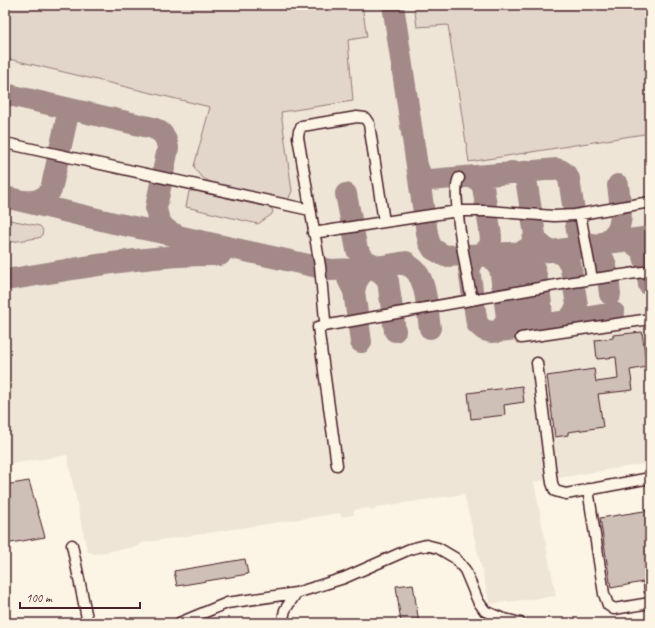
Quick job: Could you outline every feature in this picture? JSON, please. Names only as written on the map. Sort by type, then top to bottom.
[{"type":"lane","points":[[329,325],[325,320],[320,266],[313,233],[298,137],[302,126],[357,116],[365,118],[369,124],[384,222]]},
{"type":"lane","points":[[5,143],[310,210]]},
{"type":"lane","points":[[459,178],[456,183],[458,211],[472,300]]},
{"type":"lane","points":[[313,233],[458,211],[487,211],[554,216],[580,214],[650,202]]},
{"type":"lane","points":[[580,214],[592,279]]},
{"type":"lane","points":[[337,465],[318,327],[592,279],[650,271]]},
{"type":"lane","points":[[521,338],[650,319]]},
{"type":"lane","points":[[537,363],[552,483],[555,491],[566,494],[650,478]]},
{"type":"lane","points":[[588,489],[604,594],[608,605],[614,609],[650,603]]},
{"type":"lane","points":[[72,545],[88,623]]},
{"type":"lane","points":[[179,623],[227,603],[296,593],[344,578],[410,549],[426,545],[438,548],[455,558],[464,570],[478,601],[485,612],[520,623]]},
{"type":"lane","points":[[282,623],[285,610],[296,593]]},
{"type":"shaded area","points":[[5,5],[650,5],[650,463],[534,482],[556,596],[490,604],[464,494],[377,507],[372,510],[368,508],[354,510],[354,515],[341,517],[340,513],[141,543],[136,547],[94,554],[87,551],[67,455],[5,465]]},
{"type":"shaded area","points":[[5,5],[362,5],[367,37],[348,40],[353,101],[281,112],[292,191],[286,201],[211,182],[199,174],[194,166],[210,107],[5,58]]},
{"type":"shaded area","points":[[414,5],[650,5],[650,133],[469,162],[448,25],[417,27]]},
{"type":"shaded area","points":[[189,191],[198,191],[269,207],[273,212],[258,224],[186,207]]},
{"type":"shaded area","points":[[5,219],[40,226],[43,230],[42,236],[5,243]]},
{"type":"building","points":[[642,332],[647,367],[630,370],[633,390],[598,394],[603,427],[568,432],[568,435],[555,437],[547,376],[594,369],[596,382],[618,379],[616,357],[597,359],[595,340],[613,338],[613,335]]},
{"type":"building","points":[[522,386],[524,402],[504,405],[505,415],[471,419],[468,393]]},
{"type":"building","points":[[29,481],[45,537],[5,544],[5,485]]},
{"type":"building","points":[[650,510],[650,592],[644,593],[643,582],[611,588],[600,518]]},
{"type":"building","points":[[245,559],[248,574],[177,586],[174,571]]},
{"type":"building","points":[[413,584],[419,623],[401,623],[396,586]]},
{"type":"taxiway","points":[[393,5],[427,233],[429,242],[433,249],[445,256],[552,251],[650,237]]},
{"type":"taxiway","points":[[5,94],[153,128],[162,133],[168,148],[156,208],[158,218],[162,225],[177,235]]},
{"type":"taxiway","points":[[24,201],[39,200],[51,190],[69,109]]},
{"type":"taxiway","points":[[418,168],[422,176],[425,179],[430,180],[557,169],[561,170],[569,179],[578,237],[582,241],[597,245]]},
{"type":"taxiway","points":[[511,172],[520,174],[526,179],[535,235],[537,241],[544,247]]},
{"type":"taxiway","points":[[470,177],[478,179],[483,187],[491,236]]},
{"type":"taxiway","points":[[598,245],[608,240],[618,228],[621,213],[618,185]]},
{"type":"taxiway","points":[[346,194],[357,250],[366,261],[379,267]]},
{"type":"taxiway","points":[[5,197],[114,223],[331,270],[371,268],[406,262]]},
{"type":"taxiway","points":[[490,231],[491,240],[489,248],[475,258],[469,269],[477,324],[484,330],[491,332],[525,328]]},
{"type":"taxiway","points":[[513,324],[521,328],[530,327],[537,322],[541,315],[540,297],[534,267],[532,263],[520,253],[530,247],[535,235]]},
{"type":"taxiway","points":[[624,241],[638,246],[642,251],[646,264],[649,285]]},
{"type":"taxiway","points":[[589,246],[596,250],[604,260],[610,294]]},
{"type":"taxiway","points":[[555,251],[563,255],[570,263],[577,305],[573,314],[566,321]]},
{"type":"taxiway","points":[[481,254],[492,258],[500,268],[507,317],[504,325],[498,332]]},
{"type":"taxiway","points":[[498,254],[511,258],[517,266],[524,313]]},
{"type":"taxiway","points":[[5,280],[139,260],[193,255],[220,255]]},
{"type":"taxiway","points":[[396,264],[406,265],[414,270],[420,277],[424,286],[430,328]]},
{"type":"taxiway","points":[[354,291],[359,277],[367,270],[371,268],[383,274],[388,281],[395,331]]},
{"type":"taxiway","points":[[348,279],[354,291],[361,342]]},
{"type":"taxiway","points":[[529,327],[614,313]]}]
